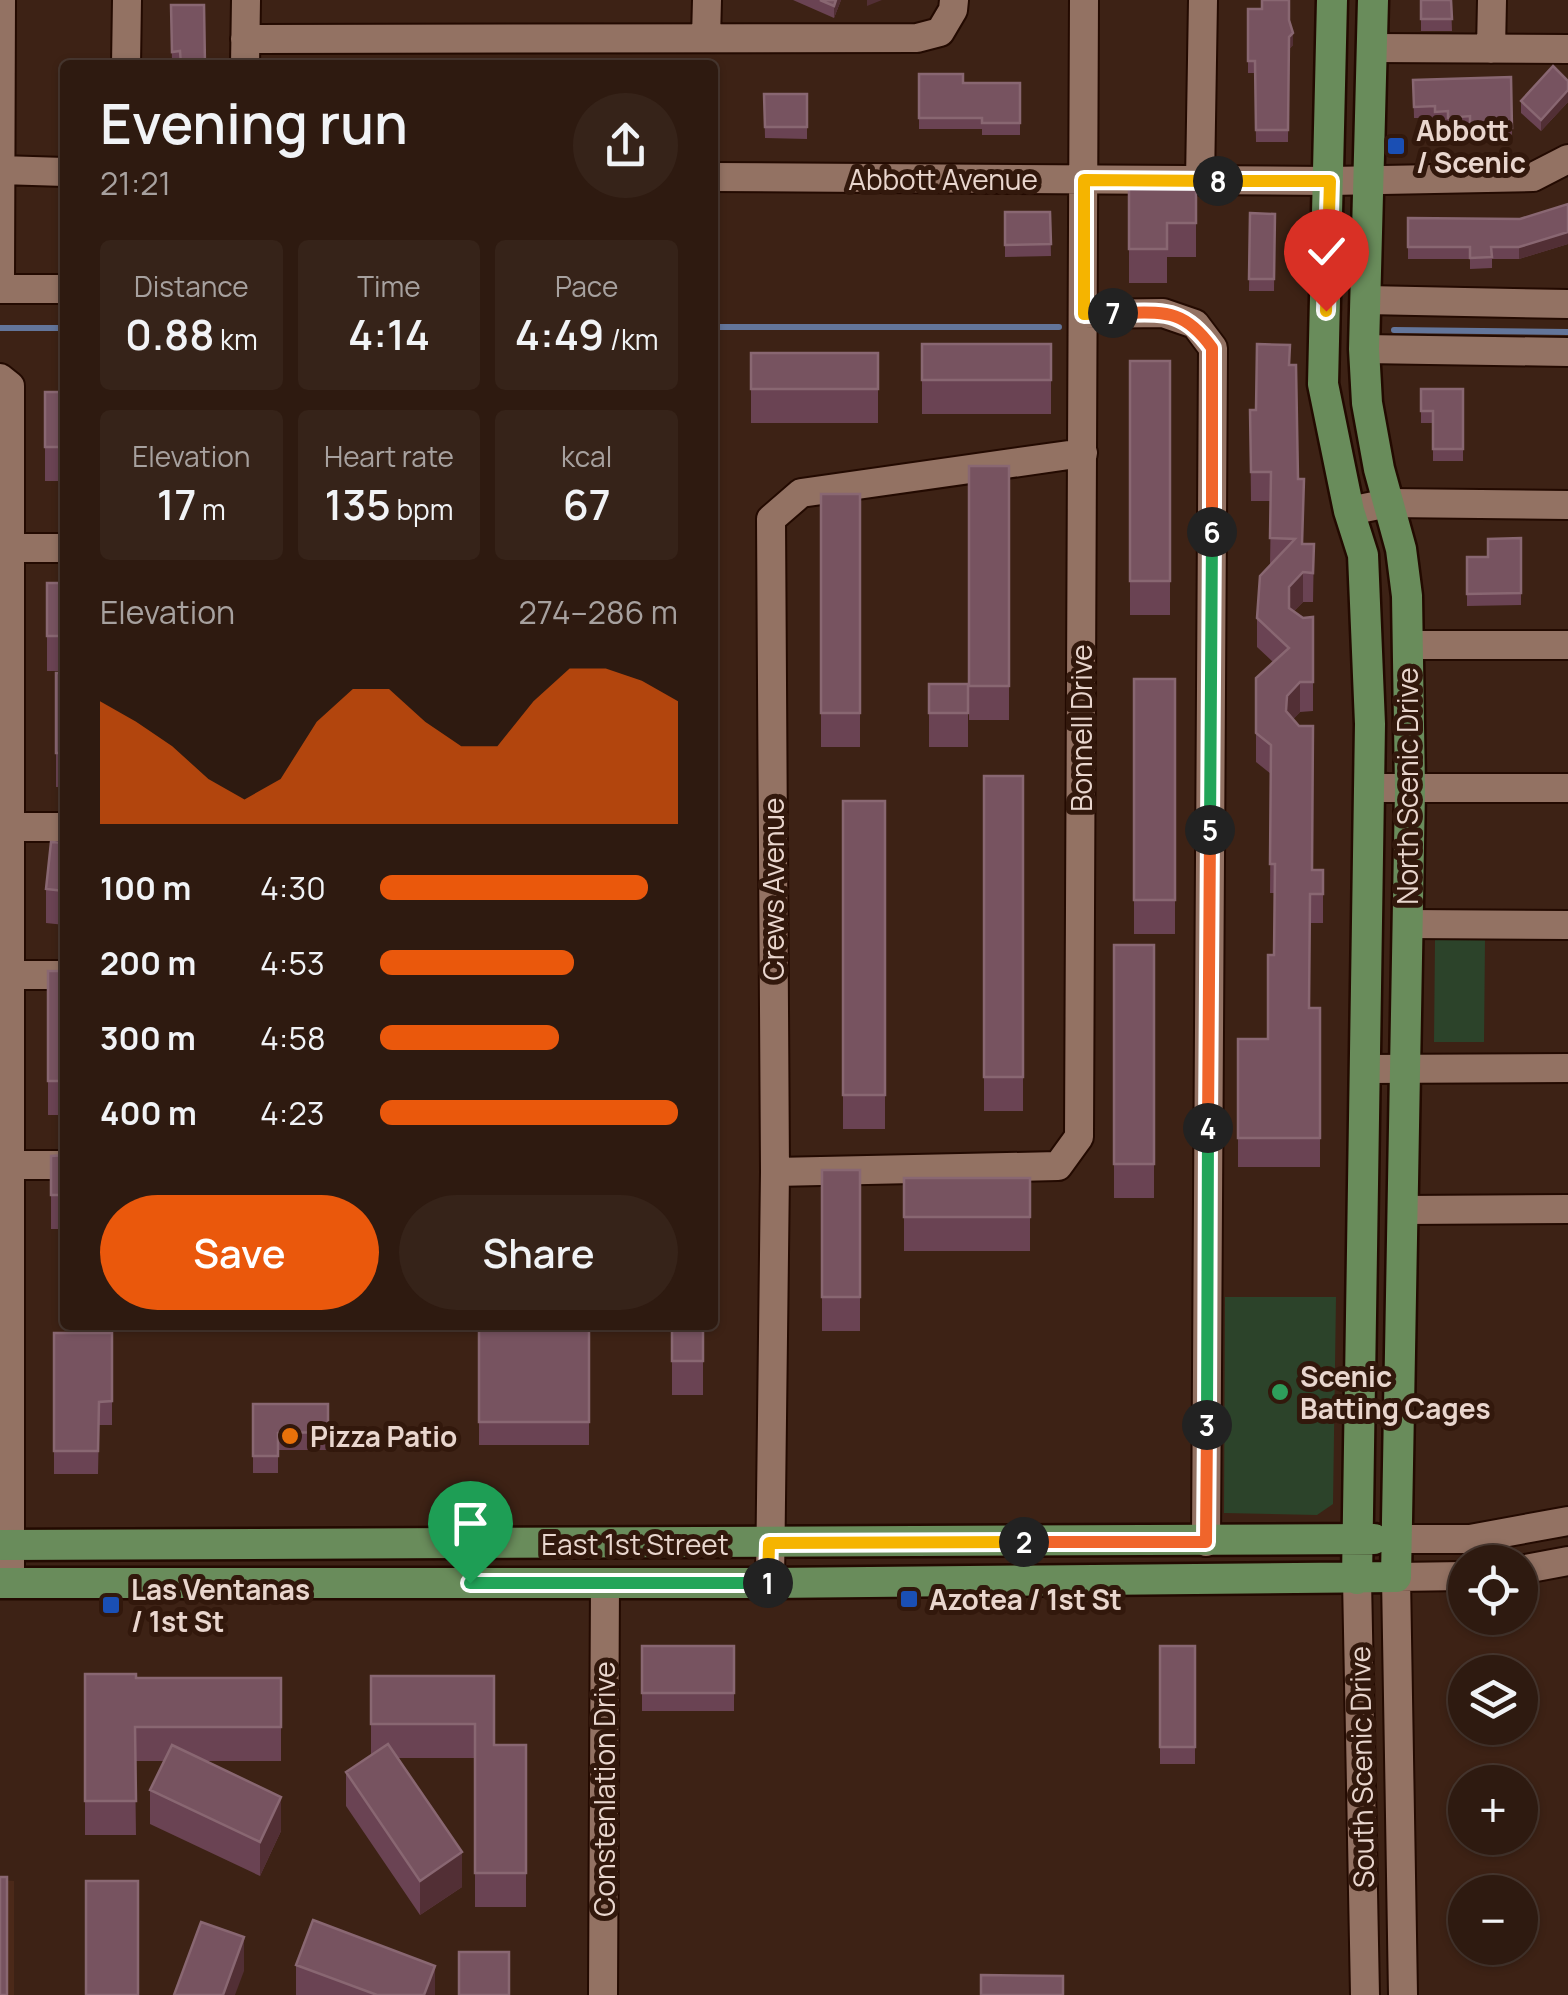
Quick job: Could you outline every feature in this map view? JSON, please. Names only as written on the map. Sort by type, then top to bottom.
[{"type":"main road","name":"North Scenic Drive","points":[[1332,0],[1324,384],[1349,511],[1364,555],[1370,724],[1358,1538]]},
{"type":"main road","name":"North Scenic Drive","points":[[1373,0],[1364,349],[1378,469],[1401,549],[1408,645],[1410,790],[1396,1577]]},
{"type":"main road","name":"South Scenic Drive","points":[[1357,1578],[1358,1538]]},
{"type":"main road","name":"East 1st Street","points":[[5,1544],[1206,1542],[1398,1538]]},
{"type":"main road","name":"East 1st Street","points":[[5,1583],[770,1584],[1396,1577]]},
{"type":"street","points":[[0,0],[0,280]]},
{"type":"street","points":[[126,60],[128,0]]},
{"type":"street","points":[[246,0],[245,52],[706,38],[917,38],[940,32],[954,10],[954,0]]},
{"type":"street","points":[[706,38],[707,0]]},
{"type":"street","name":"Bonnell Drive","points":[[774,1172],[1058,1166],[1078,1137],[1084,0]]},
{"type":"street","points":[[1200,180],[1203,0]]},
{"type":"street","points":[[1491,49],[1492,0]]},
{"type":"street","points":[[1372,48],[1568,50]]},
{"type":"street","name":"Abbott Avenue","points":[[718,177],[1330,181],[1533,177],[1568,158]]},
{"type":"street","points":[[0,170],[60,172]]},
{"type":"street","points":[[0,289],[60,289]]},
{"type":"street","points":[[1366,300],[1568,304]]},
{"type":"street","points":[[1084,314],[1164,313],[1195,324],[1212,348],[1206,1542]]},
{"type":"street","points":[[1364,349],[1568,352]]},
{"type":"street","points":[[0,378],[10,386],[8,812],[12,975],[11,1165],[5,1231],[5,1583]]},
{"type":"street","name":"Crews Avenue","points":[[770,1584],[774,1172],[771,519],[801,492],[1083,453]]},
{"type":"street","points":[[1349,511],[1388,503],[1568,505]]},
{"type":"street","points":[[10,548],[60,548]]},
{"type":"street","points":[[1408,645],[1568,645]]},
{"type":"street","points":[[1369,788],[1568,788]]},
{"type":"street","points":[[8,812],[60,826]]},
{"type":"street","points":[[1407,924],[1568,924]]},
{"type":"street","points":[[12,975],[60,975]]},
{"type":"street","points":[[1364,1070],[1568,1068]]},
{"type":"street","points":[[11,1165],[60,1164]]},
{"type":"street","points":[[1402,1210],[1568,1209]]},
{"type":"street","name":"East 1st Street","points":[[1398,1538],[1470,1539],[1568,1521]]},
{"type":"street","points":[[1538,1567],[1568,1561]]},
{"type":"street","name":"East 1st Street","points":[[1396,1577],[1448,1576]]},
{"type":"street","name":"South Scenic Drive","points":[[1396,1577],[1403,1995]]},
{"type":"street","name":"South Scenic Drive","points":[[1357,1578],[1365,1995]]},
{"type":"street","name":"Constenlation Drive","points":[[603,1995],[605,1583]]},
{"type":"shaded area","points":[[0,1880],[14,1881],[14,1995],[0,1995]]},
{"type":"green space","points":[[1435,940],[1485,940],[1484,1042],[1434,1042]]},
{"type":"green space","name":"Scenic Batting Cages","points":[[1225,1297],[1336,1297],[1333,1504],[1317,1515],[1224,1513]]},
{"type":"building","points":[[1262,0],[1289,0],[1293,33],[1289,37],[1288,130],[1256,130],[1255,61],[1248,61],[1248,9],[1262,9]]},
{"type":"building","points":[[1421,0],[1451,0],[1452,19],[1421,19]]},
{"type":"building","points":[[171,5],[204,5],[205,60],[181,60],[180,51],[172,52]]},
{"type":"building","points":[[1553,66],[1568,81],[1568,90],[1541,120],[1521,101]]},
{"type":"building","points":[[919,74],[963,74],[963,83],[1020,83],[1020,123],[982,123],[982,118],[919,118]]},
{"type":"building","points":[[1511,77],[1512,128],[1470,128],[1470,116],[1448,118],[1448,111],[1435,112],[1435,106],[1414,107],[1413,80]]},
{"type":"building","points":[[764,94],[807,94],[807,127],[765,127]]},
{"type":"building","points":[[1129,187],[1196,187],[1196,223],[1167,223],[1167,249],[1129,249]]},
{"type":"building","points":[[1568,204],[1568,232],[1519,247],[1491,247],[1492,257],[1470,258],[1470,247],[1408,247],[1408,218],[1520,219]]},
{"type":"building","points":[[1005,212],[1050,212],[1051,244],[1005,245]]},
{"type":"building","points":[[1250,213],[1275,214],[1274,279],[1249,279]]},
{"type":"building","points":[[922,344],[1051,344],[1051,380],[922,380]]},
{"type":"building","points":[[1257,344],[1290,345],[1289,365],[1296,365],[1298,479],[1304,479],[1302,544],[1314,544],[1313,573],[1303,572],[1289,587],[1289,608],[1303,618],[1313,617],[1313,682],[1300,682],[1287,696],[1286,711],[1299,726],[1313,726],[1312,870],[1323,870],[1323,894],[1310,894],[1309,1008],[1320,1008],[1320,1138],[1238,1138],[1238,1039],[1268,1039],[1268,955],[1274,955],[1271,745],[1256,733],[1256,678],[1289,648],[1257,618],[1260,576],[1295,539],[1270,538],[1271,472],[1251,472],[1250,410],[1256,410]]},
{"type":"building","points":[[751,353],[878,353],[878,389],[751,389]]},
{"type":"building","points":[[1130,361],[1170,361],[1170,581],[1130,581]]},
{"type":"building","points":[[1421,389],[1463,389],[1463,449],[1433,449],[1433,411],[1421,411]]},
{"type":"building","points":[[45,392],[60,392],[60,447],[45,447]]},
{"type":"building","points":[[969,466],[1009,466],[1009,686],[969,686]]},
{"type":"building","points":[[821,494],[860,494],[860,713],[821,713]]},
{"type":"building","points":[[1521,538],[1521,593],[1467,594],[1467,557],[1488,557],[1488,539]]},
{"type":"building","points":[[47,583],[60,583],[60,636],[47,636]]},
{"type":"building","points":[[56,673],[60,673],[60,753],[56,753]]},
{"type":"building","points":[[1134,679],[1175,679],[1175,900],[1134,900]]},
{"type":"building","points":[[929,684],[968,684],[968,713],[929,713]]},
{"type":"building","points":[[984,776],[1023,776],[1023,1077],[984,1077]]},
{"type":"building","points":[[843,801],[885,801],[885,1095],[843,1095]]},
{"type":"building","points":[[51,842],[60,843],[60,890],[46,889]]},
{"type":"building","points":[[1114,945],[1154,945],[1154,1164],[1114,1164]]},
{"type":"building","points":[[48,971],[60,971],[60,1081],[48,1081]]},
{"type":"building","points":[[60,1155],[60,1195],[51,1195],[51,1156]]},
{"type":"building","points":[[822,1170],[860,1170],[860,1297],[822,1297]]},
{"type":"building","points":[[904,1178],[1030,1178],[1030,1217],[904,1217]]},
{"type":"building","points":[[479,1330],[589,1330],[589,1422],[479,1422]]},
{"type":"building","points":[[672,1330],[703,1330],[703,1361],[672,1361]]},
{"type":"building","points":[[54,1333],[112,1333],[112,1401],[99,1402],[98,1451],[54,1451]]},
{"type":"building","points":[[253,1404],[328,1404],[328,1432],[278,1433],[278,1456],[253,1456]]},
{"type":"building","points":[[642,1646],[734,1646],[734,1693],[642,1693]]},
{"type":"building","points":[[1160,1646],[1195,1646],[1195,1747],[1160,1747]]},
{"type":"building","points":[[85,1674],[281,1678],[281,1727],[135,1727],[136,1801],[85,1801]]},
{"type":"building","points":[[371,1676],[494,1676],[494,1745],[526,1745],[526,1873],[475,1873],[475,1724],[371,1724]]},
{"type":"building","points":[[388,1744],[462,1852],[420,1881],[346,1772]]},
{"type":"building","points":[[172,1745],[281,1797],[260,1842],[150,1790]]},
{"type":"building","points":[[0,1877],[7,1877],[7,1995],[0,1995]]},
{"type":"building","points":[[86,1881],[138,1881],[138,1995],[86,1995]]},
{"type":"building","points":[[313,1920],[435,1966],[424,1995],[377,1995],[296,1965]]},
{"type":"building","points":[[201,1922],[244,1937],[223,1995],[174,1995]]},
{"type":"building","points":[[459,1952],[509,1952],[509,1995],[459,1995]]},
{"type":"building","points":[[981,1975],[1063,1976],[1063,1995],[981,1995]]},
{"type":"waterway","points":[[718,327],[1059,327]]},
{"type":"waterway","points":[[0,328],[60,328]]},
{"type":"waterway","points":[[1394,330],[1568,332]]},
{"type":"place","name":"Abbott / Scenic","points":[[1396,146]]},
{"type":"place","name":"Scenic Batting Cages","points":[[1280,1392]]},
{"type":"place","name":"Pizza Patio","points":[[290,1436]]},
{"type":"place","name":"Azotea / 1st St","points":[[909,1599]]},
{"type":"place","name":"Las Ventanas / 1st St","points":[[111,1605]]},
{"type":"route","points":[[470,1583],[770,1584],[769,1543],[1206,1542],[1212,348],[1195,324],[1164,313],[1084,314],[1084,180],[1330,181],[1326,311]]}]
